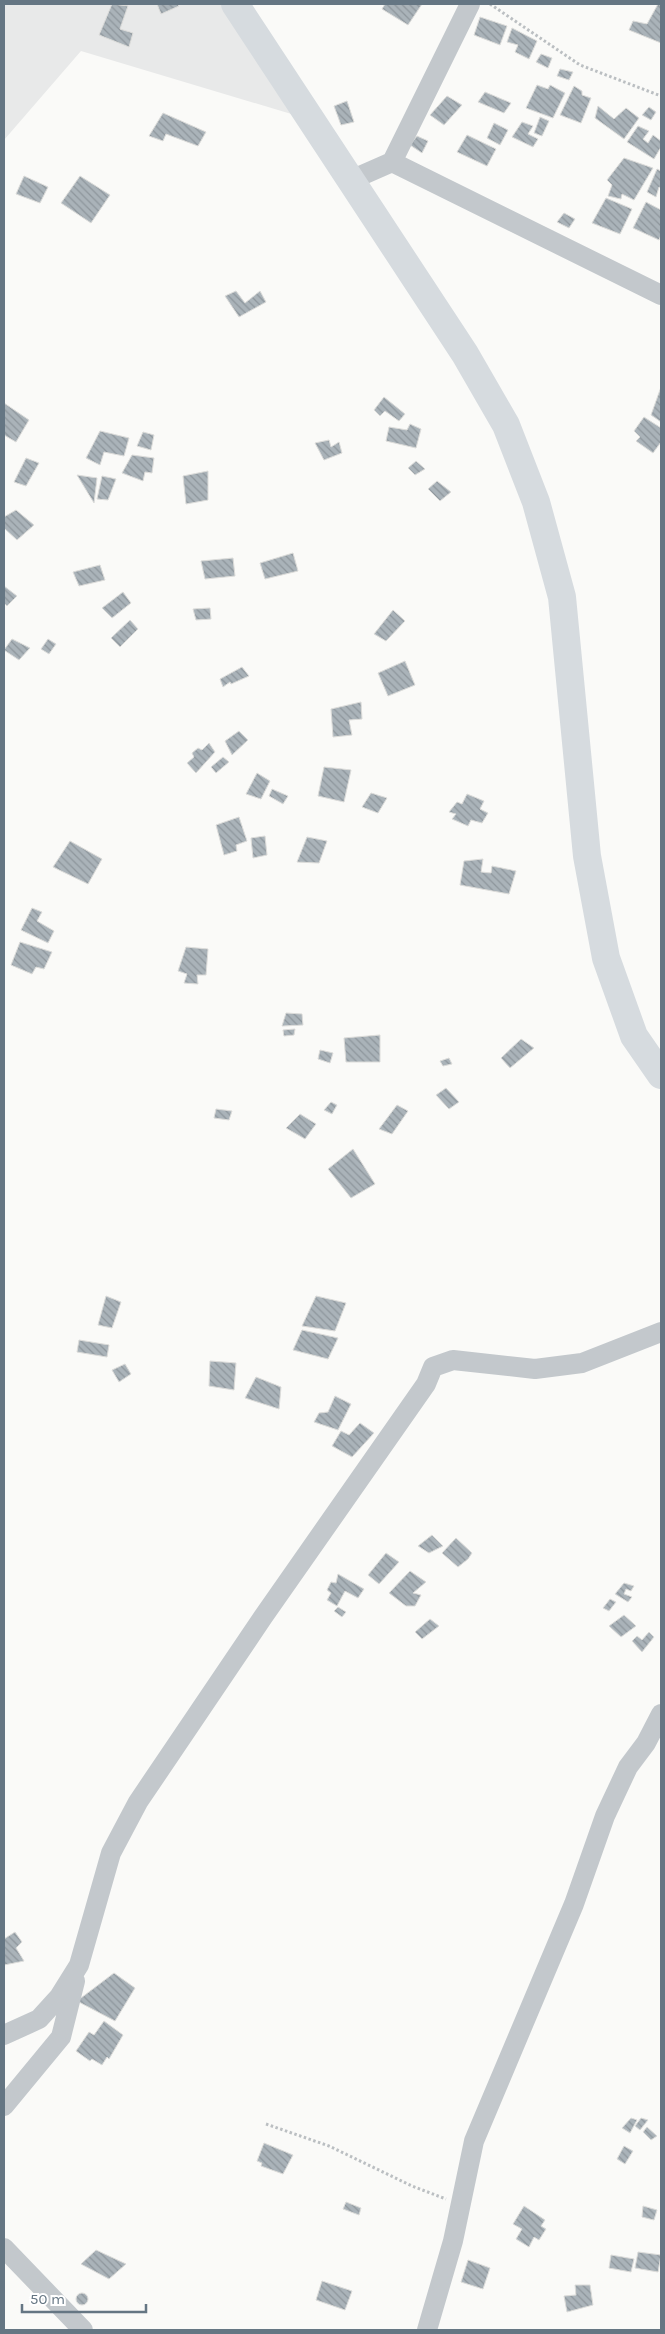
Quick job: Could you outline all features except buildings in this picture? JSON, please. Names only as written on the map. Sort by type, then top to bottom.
[{"type":"highway","points":[[235,4],[465,354],[501,417],[536,502],[562,597],[587,856],[606,958],[634,1036],[661,1075]]},
{"type":"street","points":[[351,180],[392,162],[470,4]]},
{"type":"street","points":[[392,162],[661,295]]},
{"type":"street","points":[[4,2106],[60,2037],[111,1854],[138,1802],[263,1617],[421,1392],[433,1367],[453,1360],[535,1369],[582,1363],[661,1332]]},
{"type":"street","points":[[427,2330],[453,2241],[474,2141],[570,1914],[604,1816],[628,1767],[646,1743],[661,1714]]},
{"type":"street","points":[[4,2036],[39,2019],[59,1997],[79,1965]]},
{"type":"street","points":[[4,2248],[83,2330]]},
{"type":"path","points":[[490,4],[580,65],[661,96]]},
{"type":"path","points":[[266,2124],[329,2146],[412,2186],[461,2204]]},
{"type":"shaded area","points":[[4,4],[224,4],[298,116],[81,51],[4,140]]}]
